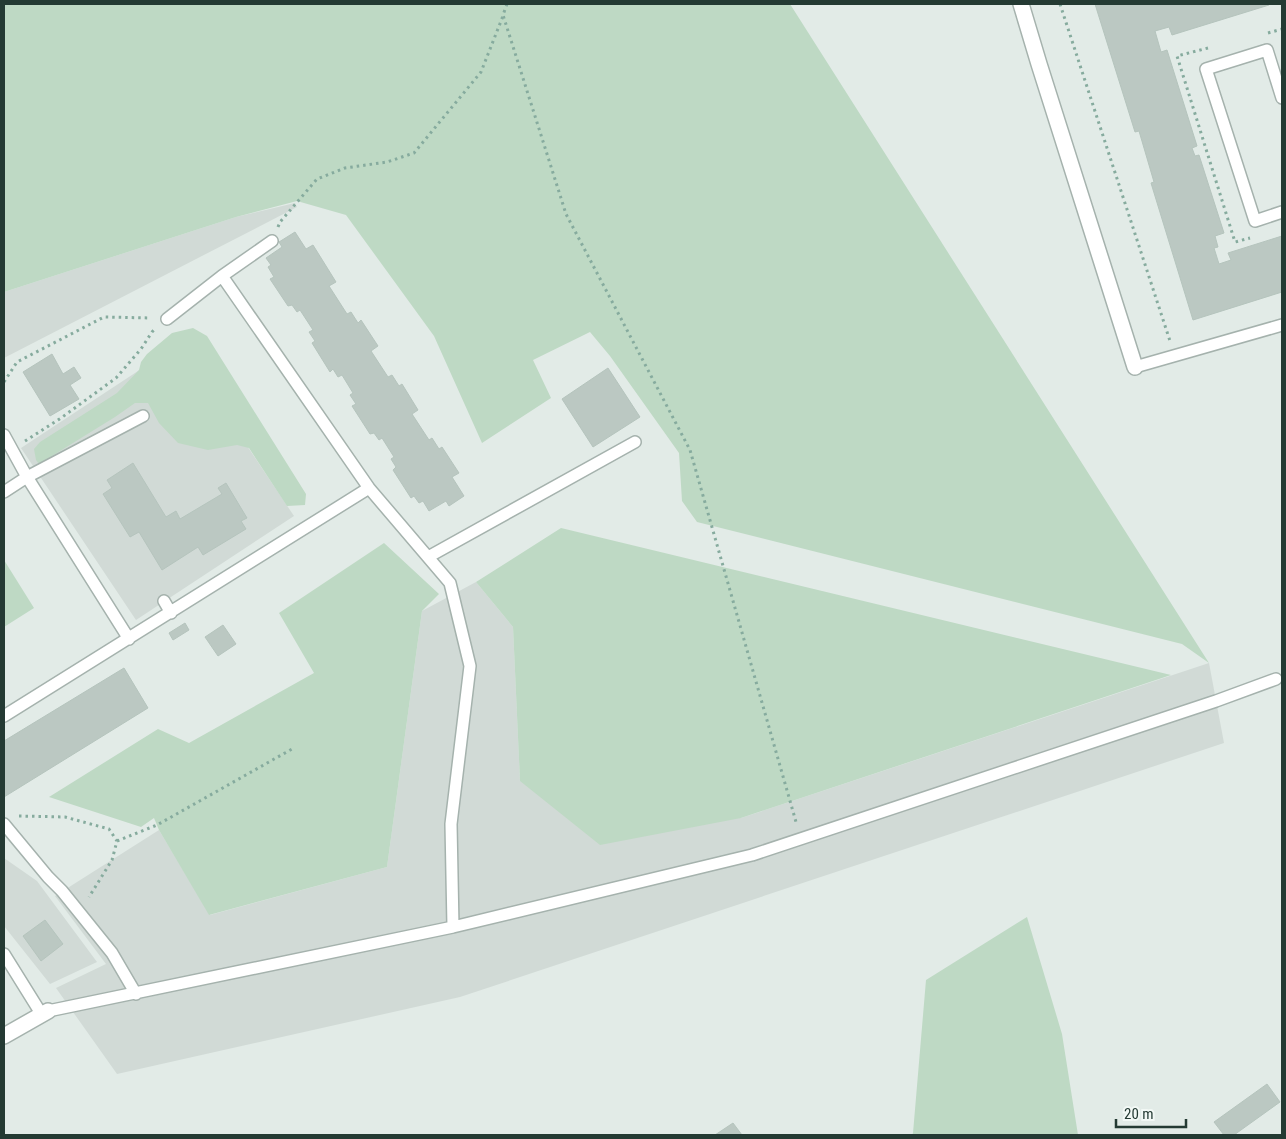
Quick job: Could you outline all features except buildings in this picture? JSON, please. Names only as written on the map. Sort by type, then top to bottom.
[{"type":"street","points":[[1021,4],[1135,367]]},
{"type":"street","points":[[4,1036],[45,1013]]},
{"type":"lane","points":[[1282,98],[1268,50],[1206,69],[1255,221],[1282,212]]},
{"type":"lane","points":[[167,319],[222,276],[272,241]]},
{"type":"lane","points":[[222,276],[369,488],[450,583],[470,666],[451,824],[452,927]]},
{"type":"lane","points":[[1135,367],[1282,324]]},
{"type":"lane","points":[[4,492],[27,477],[143,416]]},
{"type":"lane","points":[[4,435],[27,477],[129,639]]},
{"type":"lane","points":[[428,557],[635,442]]},
{"type":"lane","points":[[4,716],[369,488]]},
{"type":"lane","points":[[164,601],[170,613]]},
{"type":"lane","points":[[4,954],[45,1013],[452,927],[752,855],[1216,701],[1276,679]]},
{"type":"lane","points":[[4,824],[112,952],[136,994]]},
{"type":"path","points":[[272,241],[280,222],[317,179],[345,168],[387,162],[414,153],[481,72],[507,4]]},
{"type":"path","points":[[1060,4],[1170,341]]},
{"type":"path","points":[[503,15],[566,214],[690,450],[800,838]]},
{"type":"path","points":[[4,382],[17,362],[104,316],[167,319]]},
{"type":"path","points":[[12,449],[61,418],[116,378],[141,349],[152,332],[167,319]]},
{"type":"path","points":[[117,841],[157,825],[292,749]]},
{"type":"path","points":[[14,816],[65,816],[109,829],[117,841],[112,860],[93,890],[81,914]]},
{"type":"shaded area","points":[[295,203],[297,207],[4,358],[4,292],[236,217]]},
{"type":"shaded area","points":[[179,344],[294,516],[136,620],[21,448]]},
{"type":"shaded area","points":[[476,582],[513,627],[520,781],[741,818],[1209,663],[1224,743],[460,997],[117,1074],[56,988],[106,964],[55,896],[159,830],[210,915],[387,867],[422,611]]},
{"type":"shaded area","points":[[4,858],[37,881],[97,962],[50,984],[4,926]]},
{"type":"green space","points":[[4,4],[790,4],[1209,663],[1182,644],[697,522],[682,501],[679,453],[610,356],[590,332],[533,360],[551,398],[482,443],[434,336],[346,215],[297,201],[236,217],[4,292]]},
{"type":"green space","points":[[193,328],[207,336],[306,494],[305,505],[287,506],[249,448],[237,445],[208,450],[178,443],[159,423],[148,403],[135,403],[39,464],[36,460],[34,449],[40,442],[117,393],[139,370],[141,362],[147,354],[172,333]]},
{"type":"green space","points":[[561,528],[1171,675],[741,818],[600,845],[520,781],[513,627],[476,582]]},
{"type":"green space","points":[[384,543],[439,594],[422,611],[387,867],[209,915],[159,830],[154,818],[141,827],[49,797],[158,729],[189,743],[314,673],[279,613]]},
{"type":"green space","points":[[4,560],[34,608],[4,627]]},
{"type":"green space","points":[[1027,917],[1062,1034],[1078,1135],[912,1135],[926,980]]}]
